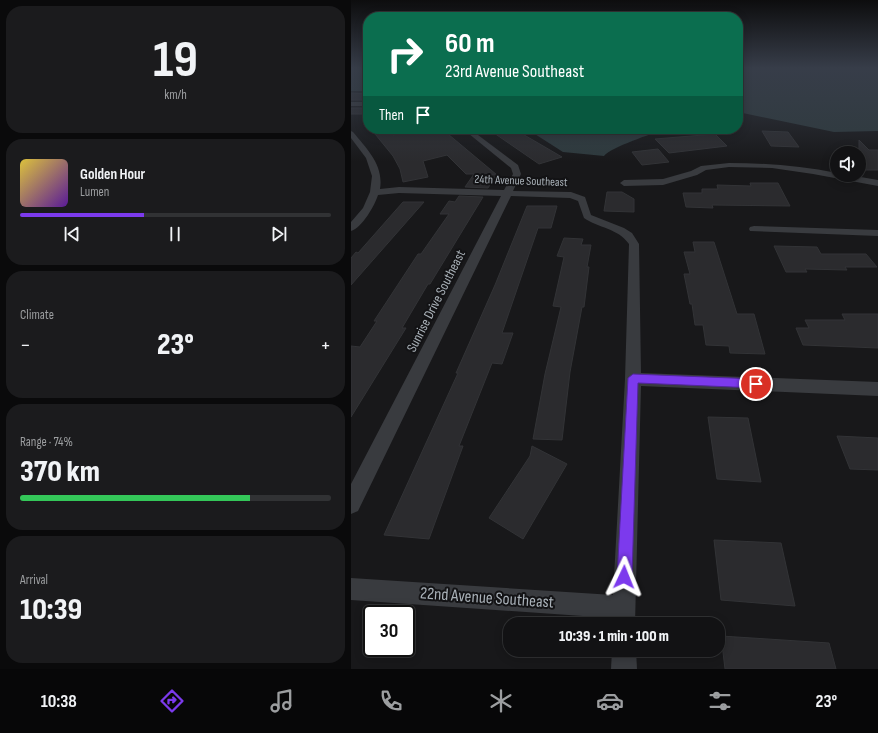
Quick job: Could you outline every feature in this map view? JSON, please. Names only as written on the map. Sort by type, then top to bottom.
[{"type":"street","points":[[351,108],[354,104]]},
{"type":"street","points":[[351,133],[374,166],[376,192],[369,206],[351,228]]},
{"type":"street","name":"Sunrise Drive Southeast","points":[[351,504],[517,174],[515,167],[472,134]]},
{"type":"street","points":[[624,183],[663,182],[694,173],[704,168],[729,165],[772,166],[813,171],[878,183]]},
{"type":"street","name":"24th Avenue Southeast","points":[[376,192],[399,190],[577,197],[582,199],[587,216],[593,220],[620,230],[628,236],[634,244],[633,378]]},
{"type":"street","points":[[754,229],[878,233]]},
{"type":"street","points":[[623,616],[633,378],[878,388]]},
{"type":"street","name":"22nd Avenue Southeast","points":[[351,589],[623,616]]},
{"type":"street","points":[[624,657],[624,669]]},
{"type":"shaded area","points":[[743,99],[878,99],[878,131],[834,132],[743,113]]},
{"type":"shaded area","points":[[535,134],[651,134],[608,152],[604,156],[563,152]]},
{"type":"building","points":[[351,108],[363,108],[363,114],[351,114]]},
{"type":"building","points":[[762,131],[788,132],[799,147],[771,146]]},
{"type":"building","points":[[375,134],[448,134],[497,175],[491,175],[490,177],[495,177],[488,188],[465,187],[474,174],[466,174],[447,155],[423,161],[428,177],[403,182],[400,169],[393,156]]},
{"type":"building","points":[[495,134],[523,134],[562,157],[539,164]]},
{"type":"building","points":[[715,134],[727,146],[669,153],[655,139]]},
{"type":"building","points":[[859,140],[865,146],[859,146]]},
{"type":"building","points":[[866,147],[869,150],[878,150],[878,170],[866,170]]},
{"type":"building","points":[[658,149],[669,162],[642,165],[632,152]]},
{"type":"building","points":[[750,183],[778,183],[790,206],[712,205],[713,208],[686,207],[683,193],[702,193],[702,189],[718,189],[717,185],[751,186]]},
{"type":"building","points":[[607,192],[622,192],[634,199],[634,212],[604,211]]},
{"type":"building","points":[[459,196],[483,197],[430,284],[428,284],[402,328],[406,328],[351,417],[351,346],[360,347],[377,321],[374,321],[418,254],[421,254],[449,214],[440,214],[449,201],[455,202]]},
{"type":"building","points":[[403,202],[424,202],[351,285],[351,258],[356,252],[358,253]]},
{"type":"building","points":[[527,206],[557,206],[551,228],[538,228],[502,333],[513,333],[502,364],[492,363],[459,446],[463,446],[429,539],[384,535],[458,373],[456,373],[495,285]]},
{"type":"building","points":[[564,238],[583,239],[581,245],[591,245],[587,267],[589,267],[584,307],[582,307],[570,372],[562,440],[533,439],[545,374],[561,307],[553,306],[564,257],[557,256]]},
{"type":"building","points":[[693,242],[714,242],[737,314],[754,314],[765,354],[730,353],[729,346],[706,345],[703,325],[695,325],[692,304],[690,304],[684,274],[690,274],[684,252],[695,252]]},
{"type":"building","points":[[774,246],[817,247],[821,254],[866,254],[877,267],[845,267],[847,270],[805,269],[807,272],[786,272]]},
{"type":"building","points":[[842,314],[878,314],[878,348],[803,345],[796,328],[809,328],[805,320],[845,320]]},
{"type":"building","points":[[708,417],[748,418],[761,482],[717,479]]},
{"type":"building","points":[[837,436],[878,438],[878,470],[850,469]]},
{"type":"building","points":[[532,446],[567,464],[523,539],[489,518],[530,456]]},
{"type":"building","points":[[714,540],[781,543],[795,606],[721,600]]},
{"type":"building","points":[[725,636],[829,643],[836,669],[725,669],[724,657],[725,657]]},
{"type":"route","points":[[624,577],[633,378],[756,384]]}]
